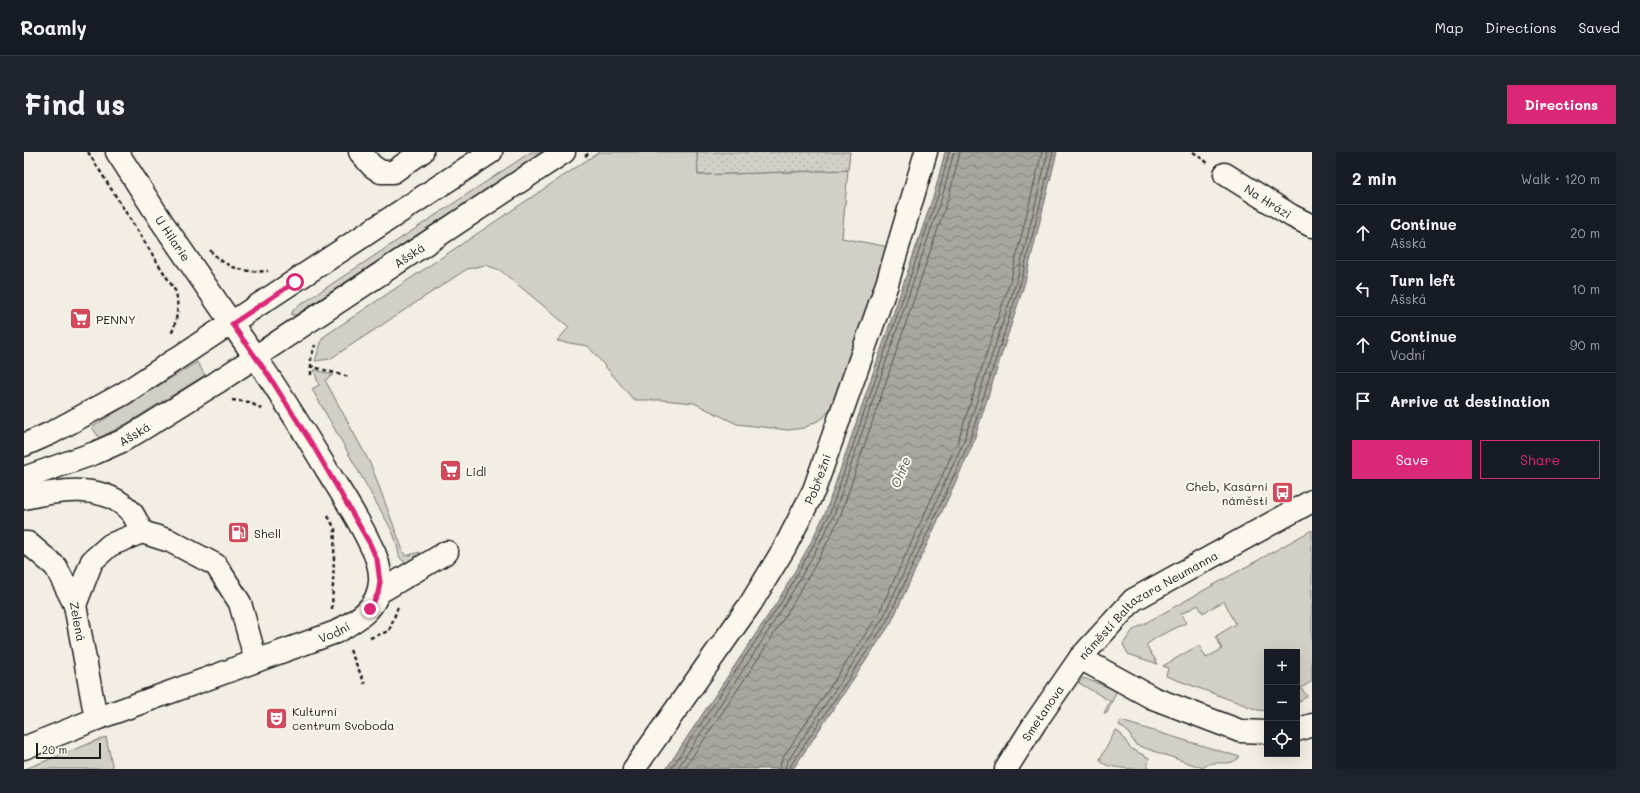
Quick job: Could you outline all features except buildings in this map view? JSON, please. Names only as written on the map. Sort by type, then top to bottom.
[{"type":"street","name":"U Hilarie","points":[[117,152],[162,222],[232,324]]},
{"type":"street","points":[[360,152],[372,166],[381,172],[393,172],[422,152]]},
{"type":"street","points":[[24,445],[51,433],[117,397],[232,324],[491,152]]},
{"type":"street","name":"Ašská","points":[[24,478],[95,453],[122,441],[255,357],[564,152]]},
{"type":"street","name":"Pobřežní","points":[[634,769],[752,603],[785,547],[814,490],[887,284],[926,152]]},
{"type":"street","name":"Na Hrázi","points":[[1225,174],[1292,216],[1312,226]]},
{"type":"street","points":[[232,324],[255,357]]},
{"type":"street","name":"Vodní","points":[[24,748],[96,719],[336,632],[362,616],[370,609],[378,593],[380,571],[370,544],[315,449],[269,376],[255,357]]},
{"type":"street","points":[[24,498],[55,491],[69,490],[96,493],[110,497],[132,514],[142,532]]},
{"type":"street","name":"náměstí Baltazara Neumanna","points":[[1264,732],[1240,731],[1153,698],[1080,658],[1133,600],[1312,501]]},
{"type":"street","points":[[75,605],[92,561],[110,545],[142,532],[170,541],[216,566],[240,603],[256,661]]},
{"type":"street","name":"Zelená","points":[[24,543],[28,543],[56,567],[75,605],[96,719]]},
{"type":"street","points":[[378,593],[447,552]]},
{"type":"street","name":"Smetanova","points":[[1006,769],[1035,723],[1080,658]]},
{"type":"street","points":[[1300,729],[1312,725]]},
{"type":"path","points":[[88,152],[176,292],[178,309],[176,322],[170,337]]},
{"type":"path","points":[[206,246],[216,257],[236,268],[247,271],[272,271]]},
{"type":"path","points":[[310,366],[349,376]]},
{"type":"path","points":[[228,400],[241,400],[249,402],[264,410]]},
{"type":"path","points":[[326,635],[320,620],[331,616],[335,529],[328,516]]},
{"type":"shaded area","points":[[531,152],[542,152],[296,315],[291,315],[294,309]]},
{"type":"shaded area","points":[[599,152],[697,152],[698,175],[848,170],[842,238],[889,247],[834,404],[823,418],[804,428],[788,430],[737,424],[694,403],[662,400],[636,400],[632,398],[588,346],[557,341],[569,327],[500,270],[485,265],[467,269],[330,359],[315,361],[323,337]]},
{"type":"shaded area","points":[[697,152],[850,152],[848,170],[698,175]]},
{"type":"shaded area","points":[[197,362],[205,375],[126,424],[99,438],[92,427]]},
{"type":"shaded area","points":[[314,370],[333,375],[325,380],[371,465],[405,556],[420,552],[415,564],[405,562],[400,558],[395,538],[390,527],[312,389],[319,385]]},
{"type":"shaded area","points":[[1312,530],[1312,681],[1301,688],[1307,696],[1300,701],[1300,649],[1264,649],[1264,711],[1258,710],[1166,676],[1168,668],[1163,666],[1199,645],[1206,658],[1222,649],[1216,636],[1236,624],[1224,601],[1203,613],[1198,605],[1181,614],[1186,623],[1157,637],[1146,645],[1158,664],[1128,654],[1123,644],[1133,630]]},
{"type":"shaded area","points":[[1083,678],[1114,689],[1116,692],[1107,713],[1104,713],[1110,701],[1079,683]]},
{"type":"shaded area","points":[[1121,721],[1240,757],[1231,762],[1212,763],[1203,768],[1136,745],[1127,731],[1119,725]]},
{"type":"shaded area","points":[[1116,730],[1121,734],[1130,748],[1149,758],[1147,769],[1112,767],[1102,762],[1100,759]]},
{"type":"shaded area","points":[[106,737],[113,769],[25,769]]},
{"type":"water","name":"Ohře","points":[[945,152],[1057,152],[1025,282],[972,446],[891,623],[793,769],[666,769],[779,599],[809,546],[826,511],[935,191]]},
{"type":"place","name":"PENNY","points":[[80,319]]},
{"type":"place","name":"Lidl","points":[[451,471]]},
{"type":"place","name":"Cheb, Kasární náměstí","points":[[1283,493]]},
{"type":"place","name":"Shell","points":[[239,533]]},
{"type":"place","name":"Kulturní centrum Svoboda","points":[[277,718]]},
{"type":"route","points":[[295,282],[232,324],[269,376],[315,449],[370,544],[380,571],[378,593],[370,609]]}]
